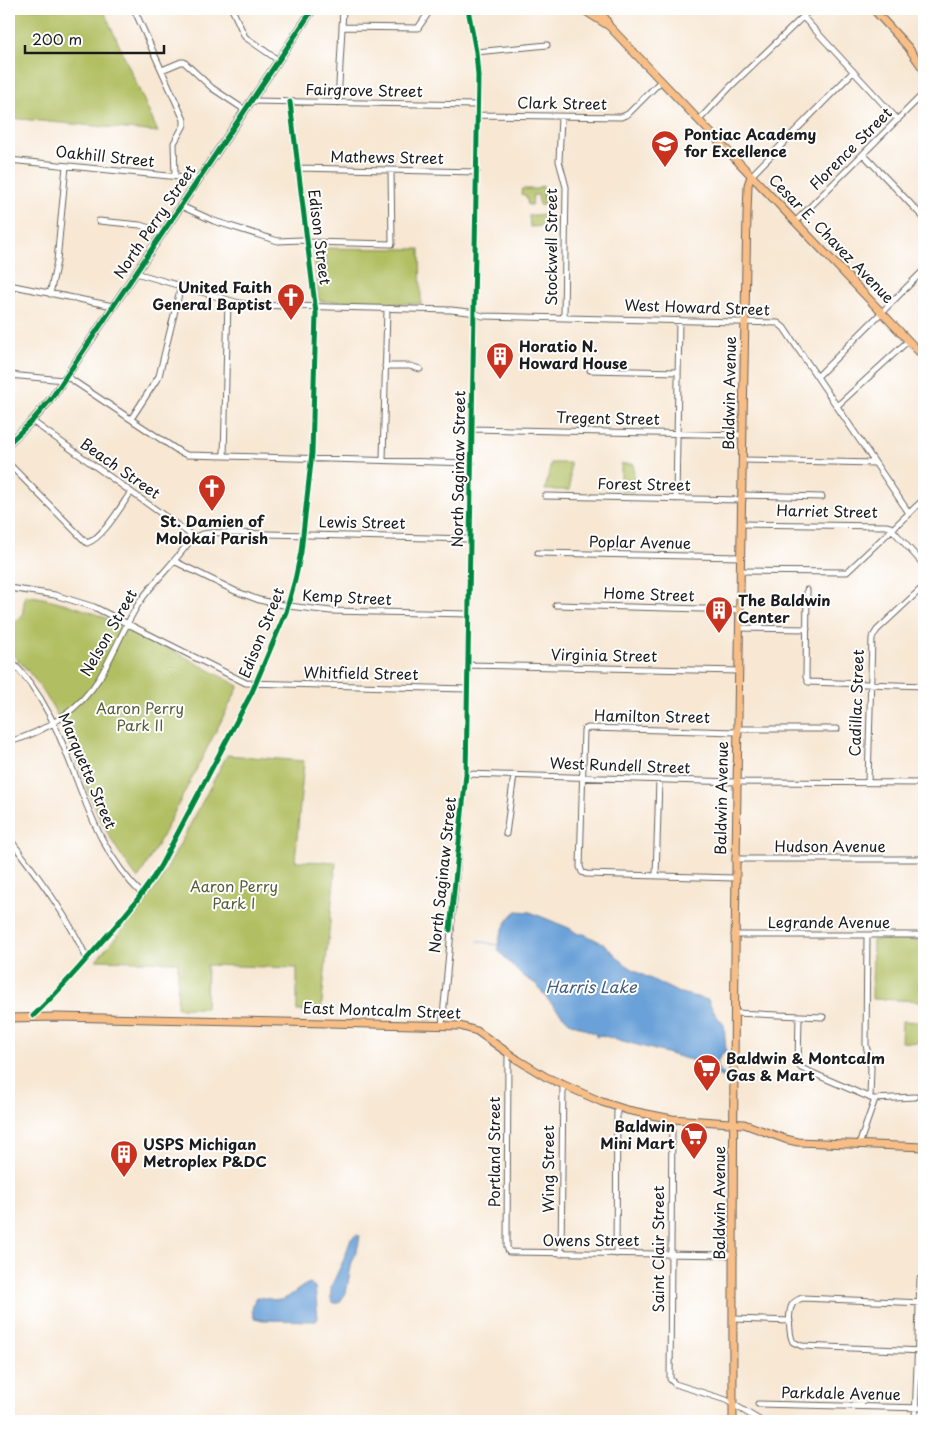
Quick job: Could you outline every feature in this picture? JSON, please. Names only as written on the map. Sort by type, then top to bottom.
[{"type":"main road","name":"North Perry Street","points":[[9,443],[47,404],[313,9]]},
{"type":"main road","points":[[582,9],[608,26]]},
{"type":"main road","name":"Cesar E. Chavez Avenue","points":[[595,9],[605,18],[608,26],[924,357]]},
{"type":"main road","points":[[874,9],[908,47],[924,70]]},
{"type":"main road","name":"Baldwin Avenue","points":[[733,1421],[736,782],[748,188],[751,176]]},
{"type":"main road","name":"East Montcalm Street","points":[[9,1018],[33,1016],[460,1026],[474,1030],[538,1072],[562,1085],[617,1107],[672,1118],[747,1125],[786,1140],[798,1142],[924,1147]]},
{"type":"street","points":[[134,9],[184,121],[174,143],[175,176]]},
{"type":"street","points":[[232,9],[245,37],[278,60]]},
{"type":"street","points":[[338,103],[342,9]]},
{"type":"street","name":"North Saginaw Street","points":[[442,1026],[466,774],[478,105],[476,52],[468,9]]},
{"type":"street","points":[[699,120],[732,85],[811,9]]},
{"type":"street","points":[[342,27],[417,28],[420,27],[426,15]]},
{"type":"street","points":[[803,17],[898,120]]},
{"type":"street","points":[[476,52],[547,45]]},
{"type":"street","points":[[162,70],[184,62],[213,89],[245,110]]},
{"type":"street","points":[[751,176],[853,72]]},
{"type":"street","name":"Clark Street","points":[[477,115],[622,117],[628,114],[662,81]]},
{"type":"street","name":"Florence Street","points":[[796,222],[924,93]]},
{"type":"street","name":"Fairgrove Street","points":[[251,101],[478,105]]},
{"type":"street","name":"Edison Street","points":[[33,1016],[88,959],[142,894],[169,852],[255,684],[288,606],[304,534],[312,458],[315,307],[290,102]]},
{"type":"street","name":"Stockwell Street","points":[[560,116],[559,161],[566,187],[564,318]]},
{"type":"street","points":[[863,154],[924,218]]},
{"type":"street","name":"Oakhill Street","points":[[9,160],[199,179]]},
{"type":"street","points":[[50,294],[56,264],[66,166]]},
{"type":"street","name":"Mathews Street","points":[[298,168],[477,172]]},
{"type":"street","points":[[180,206],[214,221],[278,241],[392,244],[391,170]]},
{"type":"street","points":[[99,221],[140,225],[163,232]]},
{"type":"street","points":[[817,377],[924,270]]},
{"type":"street","name":"West Howard Street","points":[[136,273],[249,305],[451,310],[483,316],[775,323],[781,325],[910,513]]},
{"type":"street","points":[[9,308],[11,285],[113,306]]},
{"type":"street","points":[[131,419],[158,377],[181,286]]},
{"type":"street","points":[[224,456],[228,300]]},
{"type":"street","points":[[383,460],[387,309]]},
{"type":"street","points":[[676,499],[679,320]]},
{"type":"street","points":[[837,406],[908,341]]},
{"type":"street","points":[[386,366],[410,366],[420,369]]},
{"type":"street","points":[[590,370],[678,372]]},
{"type":"street","points":[[9,375],[65,378],[185,454],[472,463]]},
{"type":"street","name":"Beach Street","points":[[32,421],[194,537]]},
{"type":"street","name":"Tregent Street","points":[[472,429],[744,434]]},
{"type":"street","points":[[743,460],[875,463]]},
{"type":"street","points":[[9,464],[87,543],[103,530],[131,492]]},
{"type":"street","name":"Forest Street","points":[[545,496],[676,499],[822,497]]},
{"type":"street","points":[[741,571],[846,572],[924,500]]},
{"type":"street","name":"Harriet Street","points":[[742,524],[885,525],[892,530],[924,565]]},
{"type":"street","name":"Lewis Street","points":[[194,537],[204,533],[216,533],[470,539]]},
{"type":"street","name":"Nelson Street","points":[[9,742],[28,736],[54,722],[69,712],[94,686],[143,598],[194,537]]},
{"type":"street","name":"Poplar Avenue","points":[[538,553],[741,558]]},
{"type":"street","name":"Kemp Street","points":[[174,561],[230,590],[259,600],[288,606],[332,611],[469,614]]},
{"type":"street","name":"Cadillac Street","points":[[868,782],[873,636],[924,586]]},
{"type":"street","name":"Whitfield Street","points":[[9,588],[70,599],[102,610],[239,680],[255,684],[467,689]]},
{"type":"street","points":[[808,590],[806,678],[808,681],[812,683],[924,686]]},
{"type":"street","name":"Home Street","points":[[556,605],[740,610]]},
{"type":"street","points":[[740,628],[807,629]]},
{"type":"street","name":"Marquette Street","points":[[9,659],[32,685],[54,722],[67,750],[84,801],[96,828],[117,862],[142,894]]},
{"type":"street","name":"Virginia Street","points":[[468,665],[739,671]]},
{"type":"street","name":"Hamilton Street","points":[[582,778],[583,733],[587,728],[737,730]]},
{"type":"street","points":[[737,730],[837,729]]},
{"type":"street","name":"West Rundell Street","points":[[466,774],[736,782],[924,783]]},
{"type":"street","points":[[506,834],[514,775]]},
{"type":"street","points":[[582,778],[581,871],[586,874],[735,878]]},
{"type":"street","points":[[656,876],[659,780]]},
{"type":"street","points":[[9,838],[59,905],[88,959]]},
{"type":"street","name":"Hudson Avenue","points":[[735,859],[924,859]]},
{"type":"street","points":[[859,1145],[873,1099],[871,1067],[866,1045],[867,935]]},
{"type":"street","name":"Legrande Avenue","points":[[734,936],[924,935]]},
{"type":"street","points":[[734,1013],[823,1017]]},
{"type":"street","points":[[799,1016],[798,1064],[800,1068],[873,1099],[915,1097]]},
{"type":"street","name":"Portland Street","points":[[508,1053],[508,1252]]},
{"type":"street","name":"Wing Street","points":[[561,1254],[562,1085]]},
{"type":"street","points":[[616,1254],[617,1107]]},
{"type":"street","name":"Saint Clair Street","points":[[672,1118],[671,1380],[675,1384],[733,1404]]},
{"type":"street","name":"Owens Street","points":[[508,1252],[513,1254],[734,1255]]},
{"type":"street","points":[[914,1421],[917,1350],[922,1303],[920,1279]]},
{"type":"street","points":[[922,1303],[802,1298],[792,1304],[790,1309],[790,1338],[800,1346],[924,1351]]},
{"type":"street","points":[[734,1319],[790,1321]]},
{"type":"street","points":[[733,1404],[761,1421]]},
{"type":"street","name":"Parkdale Avenue","points":[[758,1404],[924,1408]]},
{"type":"green space","points":[[9,9],[103,9],[158,132],[9,118]]},
{"type":"green space","points":[[543,186],[544,205],[539,205],[538,195],[533,195],[532,205],[528,205],[526,196],[521,194],[522,189],[538,189]]},
{"type":"green space","points":[[529,215],[545,215],[545,226],[530,227]]},
{"type":"green space","points":[[313,248],[420,249],[421,304],[319,301]]},
{"type":"green space","points":[[551,463],[570,463],[570,490],[545,490]]},
{"type":"green space","points":[[621,464],[634,464],[633,492],[621,491]]},
{"type":"green space","name":"Aaron Perry Park II","points":[[25,595],[53,600],[108,619],[162,644],[239,686],[138,879],[102,823],[58,717],[37,682],[9,651],[9,624],[22,617]]},
{"type":"green space","name":"Aaron Perry Park I","points":[[227,755],[304,761],[295,861],[336,862],[321,1011],[297,1011],[297,968],[207,965],[206,1008],[177,1008],[178,962],[96,960],[138,912],[161,880]]},
{"type":"green space","points":[[924,939],[924,1001],[872,999],[873,940]]},
{"type":"green space","points":[[902,1021],[924,1022],[924,1043],[901,1042]]},
{"type":"water","name":"Harris Lake","points":[[517,911],[530,912],[569,928],[578,934],[584,934],[604,944],[625,964],[639,973],[677,992],[708,1000],[715,1014],[724,1025],[726,1051],[720,1056],[716,1066],[727,1078],[720,1077],[706,1064],[600,1035],[596,1037],[596,1034],[569,1022],[536,984],[520,974],[499,951],[500,936],[509,918]]},
{"type":"water","points":[[356,1235],[360,1236],[352,1262],[346,1293],[339,1303],[334,1303],[331,1299],[331,1287],[351,1239]]},
{"type":"water","points":[[310,1283],[315,1287],[318,1318],[316,1321],[263,1320],[254,1318],[252,1307],[257,1297],[282,1300]]},
{"type":"waterway","points":[[478,941],[497,945]]},
{"type":"cycle path","points":[[9,443],[51,399],[313,9]]},
{"type":"cycle path","points":[[450,930],[466,774],[478,76],[476,52],[468,9]]},
{"type":"cycle path","points":[[33,1016],[120,922],[155,875],[252,692],[286,612],[295,580],[301,552],[312,453],[316,313],[290,102]]},
{"type":"place","name":"Pontiac Academy for Excellence","points":[[665,168]]},
{"type":"place","name":"United Faith General Baptist","points":[[291,321]]},
{"type":"place","name":"Horatio N. Howard House","points":[[500,380]]},
{"type":"place","name":"St. Damien of Molokai Parish","points":[[212,512]]},
{"type":"place","name":"The Baldwin Center","points":[[719,634]]},
{"type":"place","name":"Baldwin & Montcalm Gas & Mart","points":[[707,1092]]},
{"type":"place","name":"Baldwin Mini Mart","points":[[694,1160]]},
{"type":"place","name":"USPS Michigan Metroplex P&DC","points":[[124,1178]]}]
